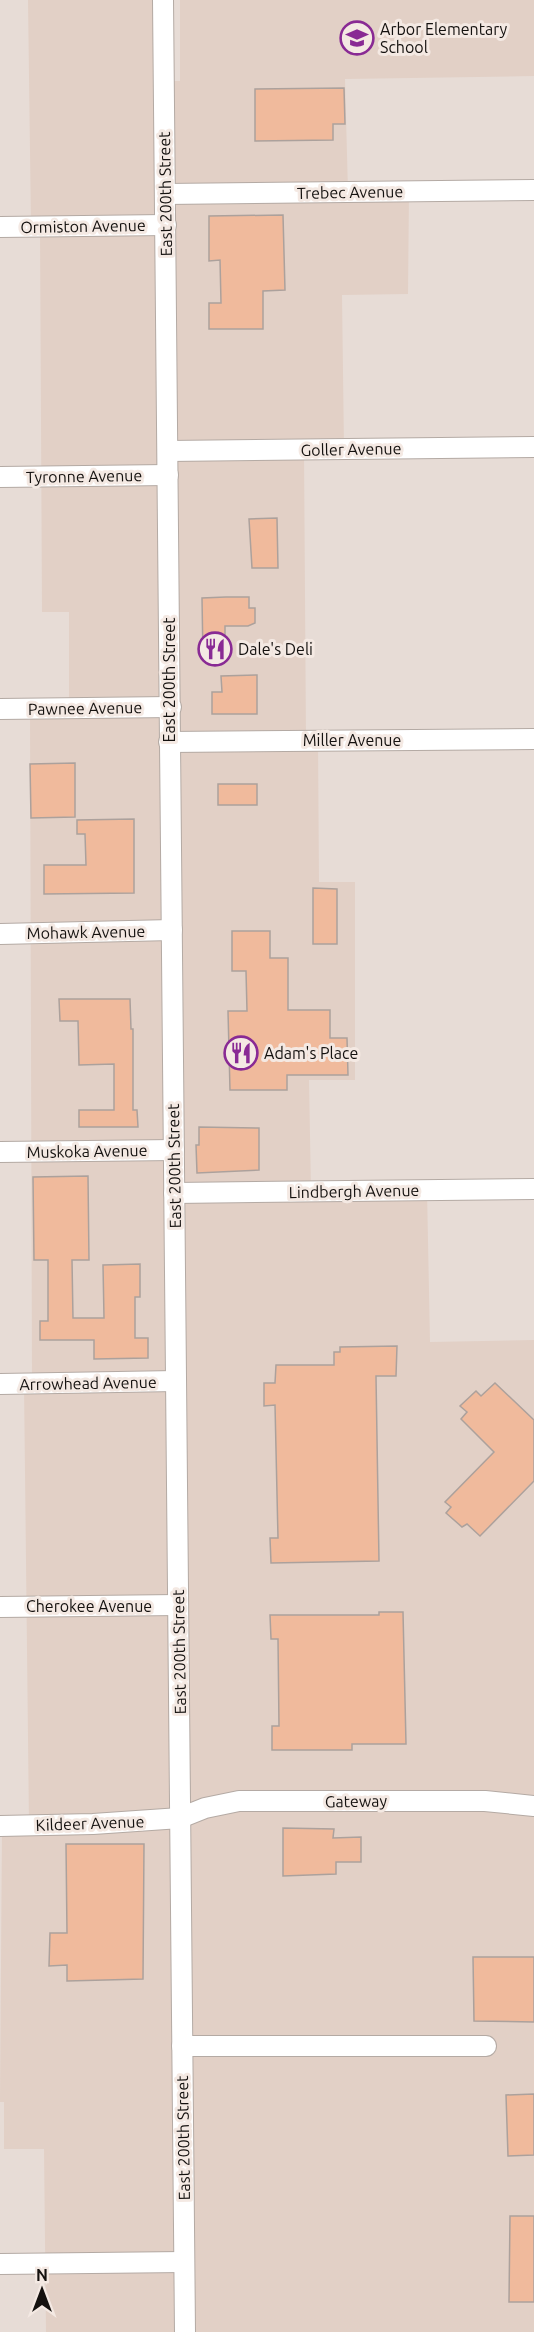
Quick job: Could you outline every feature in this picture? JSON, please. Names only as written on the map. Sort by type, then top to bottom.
[{"type":"street","name":"East 200th Street","points":[[164,0],[185,2332]]},
{"type":"street","name":"Trebec Avenue","points":[[165,194],[534,190]]},
{"type":"street","name":"Ormiston Avenue","points":[[0,226],[166,225]]},
{"type":"street","name":"Goller Avenue","points":[[168,451],[534,447]]},
{"type":"street","name":"Tyronne Avenue","points":[[0,477],[168,475]]},
{"type":"street","name":"Pawnee Avenue","points":[[0,709],[171,707]]},
{"type":"street","name":"Miller Avenue","points":[[169,742],[534,739]]},
{"type":"street","name":"Mohawk Avenue","points":[[0,934],[172,930]]},
{"type":"street","name":"Muskoka Avenue","points":[[0,1152],[174,1150]]},
{"type":"street","name":"Lindbergh Avenue","points":[[174,1193],[534,1189]]},
{"type":"street","name":"Arrowhead Avenue","points":[[0,1384],[176,1382]]},
{"type":"street","name":"Cherokee Avenue","points":[[0,1607],[178,1605]]},
{"type":"street","name":"Gateway","points":[[180,1818],[205,1808],[239,1801],[485,1801],[534,1806]]},
{"type":"street","name":"Kildeer Avenue","points":[[0,1826],[93,1824],[180,1818]]},
{"type":"street","points":[[182,2046],[486,2046]]},
{"type":"street","points":[[0,2264],[184,2262]]},
{"type":"shaded area","points":[[28,0],[163,0],[165,81],[180,81],[180,0],[534,0],[534,76],[345,79],[348,192],[409,192],[408,294],[342,295],[344,449],[304,450],[306,740],[318,741],[319,882],[355,882],[355,1080],[309,1080],[311,1191],[427,1190],[430,1342],[534,1340],[534,2332],[46,2332],[44,2149],[4,2149],[4,2102],[0,2102],[2,1826],[29,1825],[24,1384],[32,1383],[30,709],[69,707],[69,612],[42,612],[40,227],[31,226]]},
{"type":"building","points":[[344,88],[345,124],[333,124],[333,140],[255,141],[255,89]]},
{"type":"building","points":[[283,215],[285,290],[263,291],[263,329],[209,329],[209,303],[221,303],[220,260],[209,261],[209,216]]},
{"type":"building","points":[[277,518],[278,568],[252,568],[249,519]]},
{"type":"building","points":[[249,597],[249,608],[255,608],[255,623],[248,626],[225,626],[225,658],[203,658],[202,598]]},
{"type":"building","points":[[257,675],[257,714],[212,714],[212,692],[222,692],[221,676]]},
{"type":"building","points":[[75,763],[75,817],[31,818],[30,764]]},
{"type":"building","points":[[218,784],[257,784],[257,805],[218,805]]},
{"type":"building","points":[[134,819],[134,893],[44,894],[44,865],[86,865],[85,834],[77,834],[77,820]]},
{"type":"building","points":[[313,888],[337,889],[337,944],[313,944]]},
{"type":"building","points":[[232,931],[270,931],[270,958],[288,958],[288,1010],[330,1010],[330,1038],[347,1038],[348,1075],[287,1075],[287,1090],[230,1090],[228,1011],[247,1011],[246,971],[232,971]]},
{"type":"building","points":[[59,999],[130,999],[131,1029],[133,1029],[133,1110],[137,1110],[138,1127],[79,1127],[79,1110],[114,1110],[114,1064],[79,1065],[78,1021],[60,1021]]},
{"type":"building","points":[[199,1127],[259,1128],[259,1170],[197,1173],[196,1145],[199,1145]]},
{"type":"building","points":[[88,1176],[89,1260],[72,1260],[73,1318],[104,1318],[103,1265],[140,1264],[140,1297],[135,1297],[135,1338],[148,1338],[148,1358],[94,1359],[94,1340],[40,1340],[40,1321],[48,1321],[48,1260],[34,1260],[33,1177]]},
{"type":"building","points":[[397,1346],[396,1376],[376,1376],[379,1561],[271,1563],[270,1538],[278,1538],[275,1405],[264,1406],[264,1383],[275,1383],[276,1365],[334,1365],[334,1352],[340,1352],[340,1347]]},
{"type":"building","points":[[495,1383],[534,1420],[534,1481],[480,1536],[467,1524],[462,1527],[446,1513],[451,1507],[445,1502],[494,1452],[461,1419],[467,1412],[460,1406],[476,1391],[481,1396]]},
{"type":"building","points":[[379,1612],[403,1612],[406,1744],[352,1744],[352,1750],[272,1750],[272,1726],[279,1726],[278,1639],[271,1639],[270,1615],[379,1615]]},
{"type":"building","points":[[283,1828],[334,1829],[333,1838],[361,1837],[361,1862],[336,1862],[336,1874],[283,1876]]},
{"type":"building","points":[[66,1844],[144,1844],[143,1979],[67,1981],[67,1965],[49,1966],[50,1933],[67,1933]]},
{"type":"building","points":[[473,1957],[534,1957],[534,2022],[474,2021]]},
{"type":"building","points":[[534,2094],[534,2155],[508,2156],[506,2095]]},
{"type":"building","points":[[510,2216],[534,2216],[534,2302],[509,2302]]},
{"type":"place","name":"Arbor Elementary School","points":[[357,38]]},
{"type":"place","name":"Dale's Deli","points":[[215,649]]},
{"type":"place","name":"Adam's Place","points":[[241,1053]]}]
